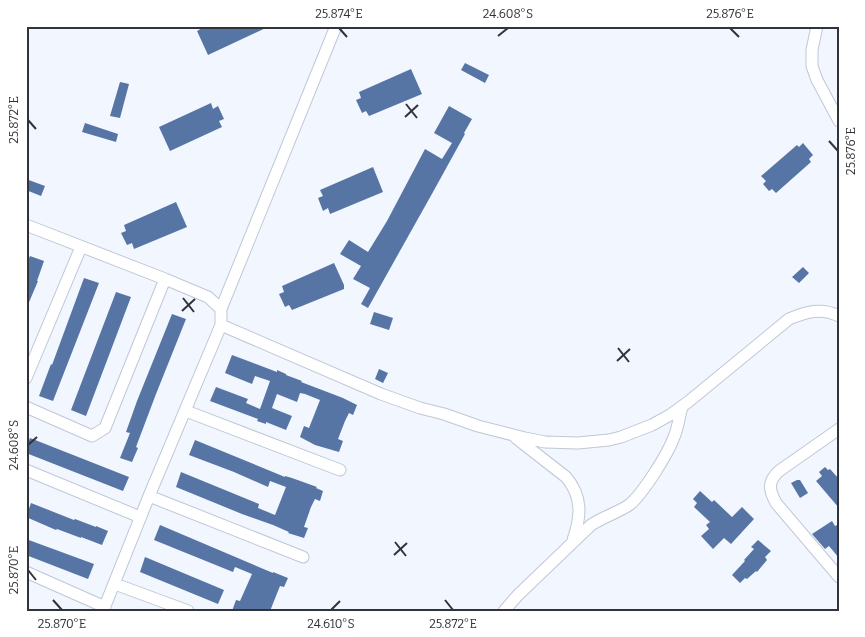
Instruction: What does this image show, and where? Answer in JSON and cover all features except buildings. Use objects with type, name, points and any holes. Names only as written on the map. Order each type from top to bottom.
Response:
[{"type":"street","points":[[26,572],[104,609],[148,496],[186,411],[221,325],[221,309],[336,26]]},
{"type":"street","points":[[817,26],[812,50],[812,66],[817,80],[839,121]]},
{"type":"street","points":[[26,225],[208,297],[221,309]]},
{"type":"street","points":[[26,378],[81,247]]},
{"type":"street","points":[[26,407],[92,436],[105,428],[165,279]]},
{"type":"street","points":[[221,325],[381,394],[420,408],[513,436],[545,442],[578,443],[621,437],[652,425],[670,415],[789,319],[808,312],[822,310],[830,311],[839,316]]},
{"type":"street","points":[[504,611],[518,595],[586,530],[598,520],[617,512],[636,498],[656,470],[672,442],[682,407]]},
{"type":"street","points":[[186,411],[340,470]]},
{"type":"street","points":[[839,429],[779,471],[771,480],[771,494],[776,503],[839,577]]},
{"type":"street","points":[[513,436],[566,477],[575,491],[579,503],[578,525],[571,544]]},
{"type":"street","points":[[26,470],[140,517]]},
{"type":"street","points":[[148,496],[303,557]]},
{"type":"street","points":[[114,584],[188,611]]}]
